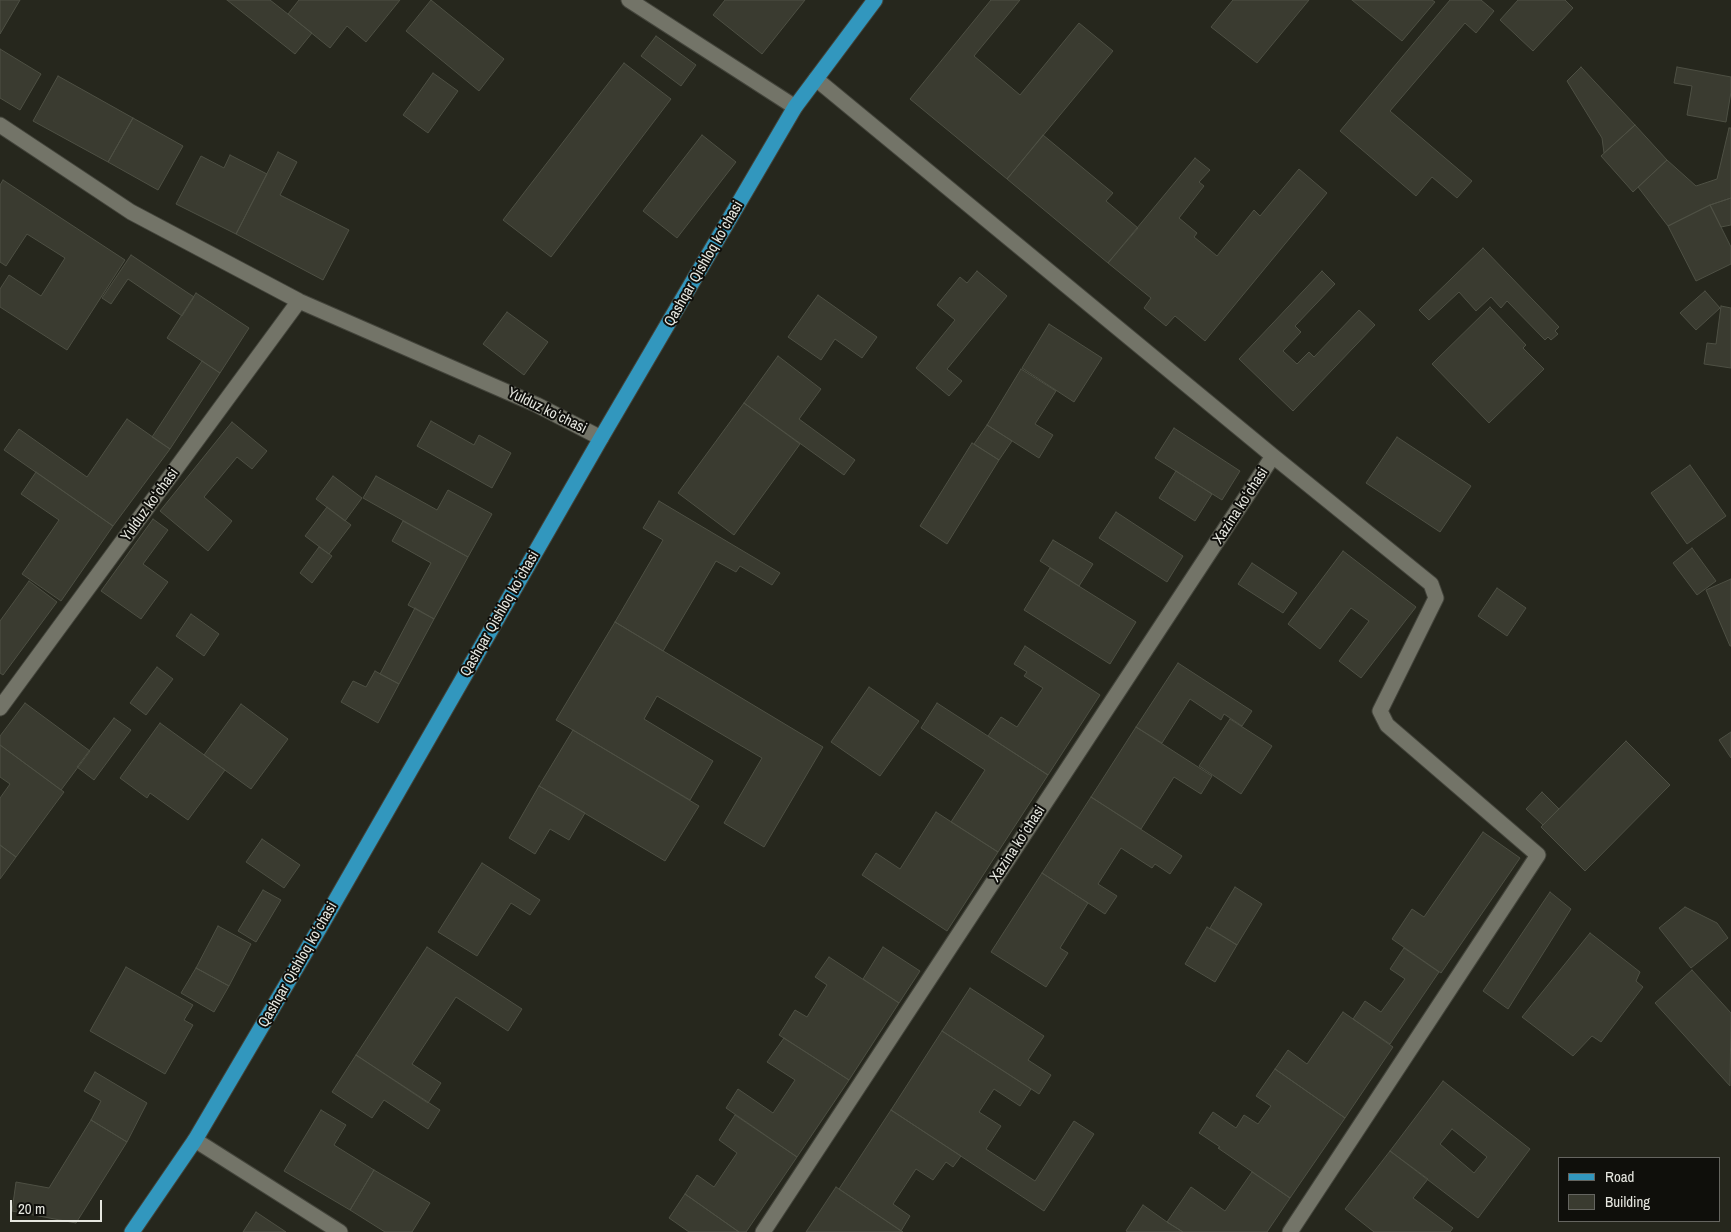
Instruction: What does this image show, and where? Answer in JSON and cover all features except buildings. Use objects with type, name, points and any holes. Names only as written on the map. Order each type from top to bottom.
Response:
[{"type":"main road","name":"Qashqar Qishloq koʻchasi","points":[[132,1232],[195,1140],[322,924],[601,438],[795,107],[875,0]]},
{"type":"street","points":[[629,0],[795,107]]},
{"type":"street","points":[[816,78],[1273,456],[1431,584],[1436,598],[1380,711],[1387,725],[1538,855],[1290,1232]]},
{"type":"street","name":"Yulduz koʻchasi","points":[[0,125],[131,212],[299,301],[536,405],[601,438]]},
{"type":"street","name":"Yulduz koʻchasi","points":[[0,708],[299,301]]},
{"type":"street","name":"Xazina koʻchasi","points":[[763,1232],[1273,456]]},
{"type":"street","points":[[195,1140],[340,1232]]}]
